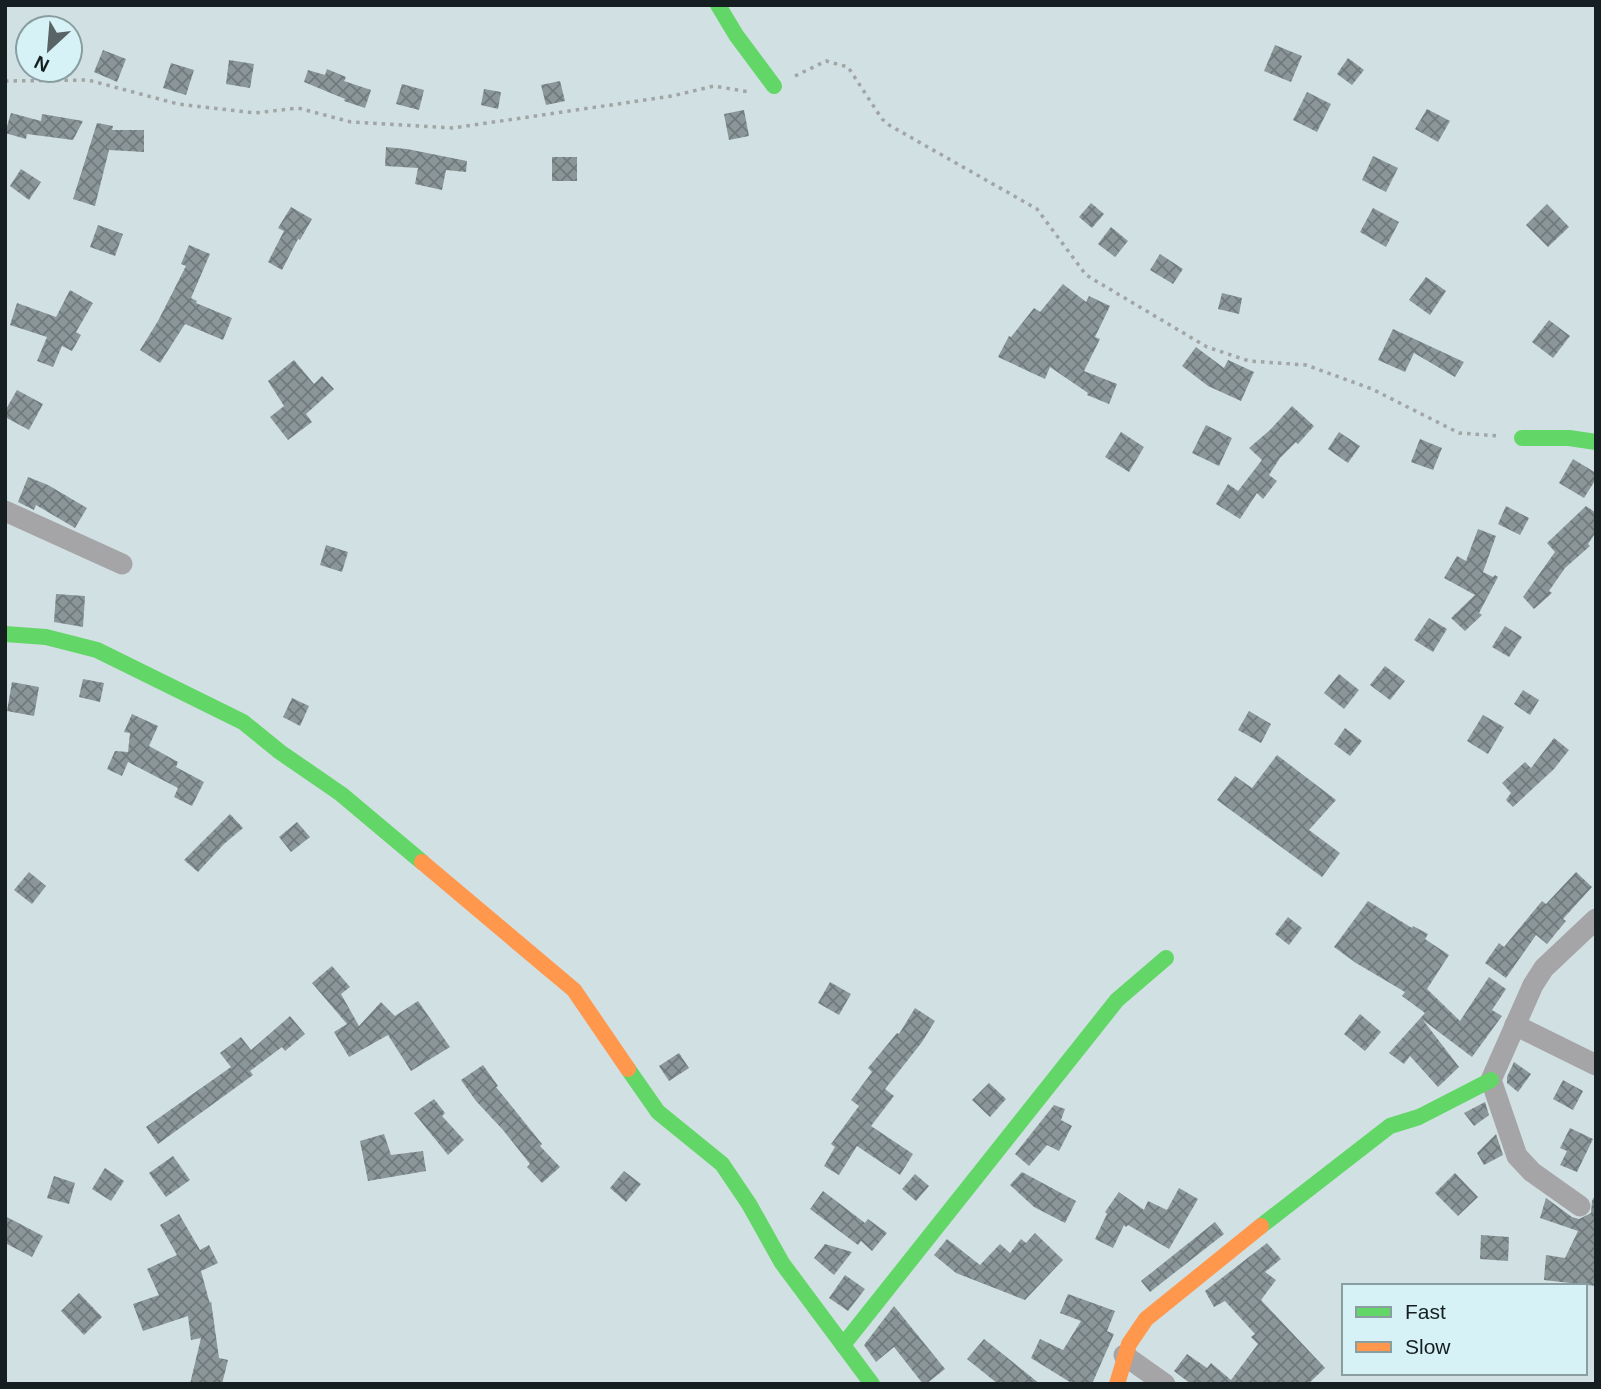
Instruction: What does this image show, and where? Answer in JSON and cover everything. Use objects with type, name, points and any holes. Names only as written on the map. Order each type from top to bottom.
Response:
[{"type":"street","points":[[719,5],[736,35],[774,86]]},
{"type":"street","points":[[1522,438],[1569,438],[1596,442]]},
{"type":"street","points":[[5,511],[122,564]]},
{"type":"street","points":[[5,634],[46,637],[97,650],[243,722],[280,752],[341,794],[574,990],[657,1112],[722,1164],[749,1204],[782,1263],[872,1384]]},
{"type":"street","points":[[1117,1384],[1124,1354],[1135,1329],[1154,1310],[1390,1126],[1419,1117],[1491,1080],[1544,968],[1596,919]]},
{"type":"street","points":[[843,1345],[1118,999],[1166,958]]},
{"type":"street","points":[[1515,1025],[1596,1065]]},
{"type":"street","points":[[1491,1080],[1517,1156],[1532,1172],[1580,1206]]},
{"type":"street","points":[[1124,1354],[1165,1384]]},
{"type":"path","points":[[5,81],[88,80],[178,104],[254,113],[298,108],[351,122],[453,128],[672,96],[713,86],[757,94],[826,61],[848,67],[882,119],[889,125],[1037,209],[1086,275],[1207,347],[1249,361],[1306,365],[1371,389],[1459,433],[1522,438]]},
{"type":"building","points":[[1275,45],[1302,56],[1291,82],[1264,71]]},
{"type":"building","points":[[103,50],[126,59],[117,82],[94,72]]},
{"type":"building","points":[[1348,58],[1364,70],[1352,85],[1337,74]]},
{"type":"building","points":[[229,60],[254,64],[250,88],[226,84]]},
{"type":"building","points":[[171,63],[194,70],[186,95],[163,88]]},
{"type":"building","points":[[327,69],[346,77],[344,81],[371,90],[365,108],[304,82],[308,70],[325,75]]},
{"type":"building","points":[[560,81],[565,101],[546,105],[541,85]]},
{"type":"building","points":[[402,84],[424,90],[419,110],[396,104]]},
{"type":"building","points":[[484,89],[501,92],[498,109],[481,105]]},
{"type":"building","points":[[1307,92],[1331,104],[1317,132],[1293,120]]},
{"type":"building","points":[[1427,109],[1450,121],[1438,142],[1415,129]]},
{"type":"building","points":[[744,110],[749,136],[729,140],[724,114]]},
{"type":"building","points":[[11,113],[41,121],[42,114],[83,121],[73,140],[27,134],[26,139],[5,133]]},
{"type":"building","points":[[97,123],[113,126],[112,130],[144,130],[144,152],[109,150],[95,206],[73,199]]},
{"type":"building","points":[[386,147],[467,161],[466,172],[446,170],[442,190],[415,184],[418,168],[385,166]]},
{"type":"building","points":[[1373,156],[1398,168],[1386,192],[1362,180]]},
{"type":"building","points":[[552,157],[577,157],[577,181],[552,181]]},
{"type":"building","points":[[21,169],[41,182],[29,200],[10,186]]},
{"type":"building","points":[[1091,203],[1104,214],[1092,228],[1079,217]]},
{"type":"building","points":[[1547,204],[1569,227],[1548,247],[1526,225]]},
{"type":"building","points":[[291,207],[312,219],[282,270],[268,262],[284,231],[278,228]]},
{"type":"building","points":[[1373,208],[1399,222],[1386,247],[1360,232]]},
{"type":"building","points":[[98,225],[123,234],[115,256],[90,247]]},
{"type":"building","points":[[1111,227],[1128,241],[1115,257],[1098,244]]},
{"type":"building","points":[[189,245],[210,254],[191,298],[197,301],[196,303],[232,318],[223,340],[185,324],[160,363],[140,350],[186,266],[181,264]]},
{"type":"building","points":[[1160,254],[1183,269],[1173,284],[1150,270]]},
{"type":"building","points":[[1426,277],[1446,291],[1430,315],[1409,300]]},
{"type":"building","points":[[1063,284],[1086,302],[1089,296],[1110,306],[1095,337],[1100,339],[1084,371],[1117,384],[1109,404],[1087,395],[1088,393],[1050,367],[1045,379],[998,357],[1009,336],[1011,337],[1034,308],[1040,312]]},
{"type":"building","points":[[70,290],[93,303],[76,332],[81,335],[72,351],[62,346],[53,367],[37,361],[47,337],[10,325],[17,303],[56,317]]},
{"type":"building","points":[[1222,293],[1242,298],[1239,314],[1218,309]]},
{"type":"building","points":[[1549,320],[1570,336],[1553,358],[1532,342]]},
{"type":"building","points":[[1393,329],[1464,362],[1455,377],[1414,353],[1405,372],[1378,360]]},
{"type":"building","points":[[1196,347],[1224,368],[1228,360],[1254,372],[1241,401],[1208,386],[1182,366]]},
{"type":"building","points":[[294,360],[314,384],[322,376],[334,389],[306,414],[312,422],[288,440],[270,417],[284,406],[268,381]]},
{"type":"building","points":[[17,390],[43,404],[29,430],[5,417],[5,411]]},
{"type":"building","points":[[1292,406],[1314,426],[1298,444],[1296,442],[1280,458],[1269,475],[1277,481],[1263,499],[1257,493],[1240,519],[1216,504],[1228,484],[1238,491],[1262,460],[1249,448]]},
{"type":"building","points":[[1206,425],[1232,438],[1219,466],[1192,453]]},
{"type":"building","points":[[1121,432],[1144,447],[1129,472],[1105,457]]},
{"type":"building","points":[[1339,432],[1360,446],[1348,463],[1328,449]]},
{"type":"building","points":[[1420,439],[1442,448],[1433,470],[1411,462]]},
{"type":"building","points":[[1573,459],[1596,473],[1596,479],[1584,498],[1559,483]]},
{"type":"building","points":[[28,477],[48,485],[87,508],[75,528],[36,505],[34,510],[18,502]]},
{"type":"building","points":[[1506,506],[1529,518],[1520,535],[1498,524]]},
{"type":"building","points":[[1586,506],[1596,513],[1596,532],[1588,544],[1590,546],[1565,568],[1549,591],[1552,593],[1534,609],[1523,597],[1555,552],[1547,543]]},
{"type":"building","points":[[1478,529],[1496,536],[1483,572],[1498,577],[1479,613],[1482,615],[1465,631],[1451,618],[1475,595],[1444,578],[1457,556],[1466,561]]},
{"type":"building","points":[[326,545],[348,552],[342,572],[320,565]]},
{"type":"building","points":[[56,594],[85,596],[83,627],[54,622]]},
{"type":"building","points":[[1429,618],[1447,629],[1433,652],[1414,640]]},
{"type":"building","points":[[1505,626],[1522,637],[1509,657],[1492,647]]},
{"type":"building","points":[[1385,666],[1405,681],[1390,700],[1370,685]]},
{"type":"building","points":[[1339,674],[1359,690],[1344,709],[1324,693]]},
{"type":"building","points":[[83,679],[104,683],[100,702],[79,697]]},
{"type":"building","points":[[12,682],[39,687],[34,716],[7,711]]},
{"type":"building","points":[[1523,690],[1539,700],[1530,715],[1514,704]]},
{"type":"building","points":[[292,698],[309,706],[300,726],[283,717]]},
{"type":"building","points":[[1249,711],[1271,724],[1261,743],[1238,730]]},
{"type":"building","points":[[132,714],[158,726],[149,746],[178,762],[176,767],[204,782],[192,806],[174,797],[178,788],[128,762],[122,776],[107,769],[115,751],[128,752],[130,733],[124,732]]},
{"type":"building","points":[[1483,715],[1504,727],[1488,754],[1467,741]]},
{"type":"building","points":[[1345,728],[1362,741],[1350,756],[1334,744]]},
{"type":"building","points":[[1554,738],[1569,750],[1554,769],[1513,807],[1506,800],[1511,793],[1502,783],[1525,762],[1531,768]]},
{"type":"building","points":[[1277,755],[1336,800],[1309,830],[1340,853],[1322,877],[1217,800],[1235,776],[1252,788]]},
{"type":"building","points":[[230,814],[243,828],[198,872],[184,860]]},
{"type":"building","points":[[297,822],[310,837],[291,852],[279,837]]},
{"type":"building","points":[[29,872],[46,886],[32,904],[14,890]]},
{"type":"building","points":[[1576,872],[1592,887],[1563,919],[1566,921],[1547,944],[1536,935],[1506,978],[1485,963],[1499,943],[1504,947],[1542,901],[1546,904]]},
{"type":"building","points":[[1368,901],[1412,928],[1413,926],[1428,934],[1425,939],[1449,955],[1427,989],[1460,1021],[1489,977],[1506,989],[1492,1010],[1502,1016],[1472,1057],[1423,1020],[1459,1067],[1438,1087],[1410,1056],[1404,1064],[1389,1053],[1425,1013],[1402,996],[1405,992],[1334,947]]},
{"type":"building","points":[[1288,917],[1302,928],[1289,945],[1275,934]]},
{"type":"building","points":[[332,966],[350,987],[341,994],[359,1026],[381,1002],[395,1016],[418,1001],[450,1047],[411,1071],[388,1035],[349,1057],[334,1032],[347,1024],[312,983]]},
{"type":"building","points":[[830,982],[851,994],[839,1015],[818,1003]]},
{"type":"building","points":[[915,1008],[935,1021],[885,1089],[894,1096],[871,1126],[913,1154],[900,1175],[857,1146],[839,1175],[824,1166],[835,1147],[831,1144],[859,1106],[851,1100],[872,1072],[868,1068],[897,1033],[899,1034]]},
{"type":"building","points":[[1360,1014],[1381,1032],[1365,1051],[1344,1034]]},
{"type":"building","points":[[290,1016],[305,1034],[285,1051],[282,1047],[250,1071],[253,1075],[158,1144],[146,1127],[231,1067],[220,1053],[241,1037],[251,1050]]},
{"type":"building","points":[[679,1053],[689,1068],[669,1081],[659,1066]]},
{"type":"building","points":[[1514,1062],[1531,1074],[1518,1092],[1507,1083]]},
{"type":"building","points":[[483,1065],[498,1086],[496,1087],[542,1144],[540,1146],[560,1167],[542,1183],[527,1167],[530,1164],[461,1080]]},
{"type":"building","points":[[1563,1080],[1583,1091],[1573,1110],[1553,1099]]},
{"type":"building","points":[[989,1083],[1006,1099],[990,1117],[972,1100]]},
{"type":"building","points":[[434,1099],[445,1113],[442,1116],[464,1140],[448,1155],[414,1113]]},
{"type":"building","points":[[1485,1102],[1489,1115],[1474,1126],[1464,1113]]},
{"type":"building","points":[[1054,1105],[1065,1109],[1061,1120],[1072,1126],[1059,1151],[1047,1145],[1029,1166],[1015,1154]]},
{"type":"building","points":[[1570,1128],[1593,1139],[1577,1172],[1560,1165],[1567,1151],[1560,1148]]},
{"type":"building","points":[[384,1134],[391,1155],[423,1151],[426,1171],[368,1181],[360,1141]]},
{"type":"building","points":[[1496,1134],[1503,1155],[1484,1165],[1477,1153]]},
{"type":"building","points":[[173,1156],[190,1180],[166,1197],[149,1173]]},
{"type":"building","points":[[105,1168],[124,1181],[111,1201],[92,1189]]},
{"type":"building","points":[[624,1171],[641,1184],[626,1202],[610,1188]]},
{"type":"building","points":[[1022,1172],[1076,1201],[1065,1223],[1034,1207],[1010,1185]]},
{"type":"building","points":[[1455,1173],[1478,1197],[1458,1216],[1435,1193]]},
{"type":"building","points":[[915,1174],[929,1186],[916,1201],[902,1189]]},
{"type":"building","points":[[54,1176],[75,1183],[69,1204],[47,1198]]},
{"type":"building","points":[[1179,1188],[1198,1199],[1169,1249],[1128,1225],[1124,1225],[1113,1248],[1095,1239],[1107,1214],[1105,1212],[1119,1192],[1144,1210],[1148,1201],[1167,1210]]},
{"type":"building","points":[[823,1191],[865,1223],[868,1219],[887,1233],[872,1251],[861,1241],[858,1245],[810,1209]]},
{"type":"building","points":[[1596,1193],[1596,1286],[1544,1280],[1546,1255],[1565,1258],[1578,1231],[1540,1218],[1546,1198],[1579,1219],[1591,1213]]},
{"type":"building","points":[[179,1214],[200,1250],[209,1245],[218,1263],[201,1271],[210,1304],[211,1301],[219,1358],[228,1360],[222,1384],[190,1384],[201,1338],[191,1340],[188,1316],[143,1331],[133,1304],[159,1295],[147,1269],[177,1255],[160,1225]]},
{"type":"building","points":[[5,1216],[43,1236],[32,1257],[5,1243]]},
{"type":"building","points":[[1215,1222],[1224,1234],[1150,1292],[1141,1281]]},
{"type":"building","points":[[1035,1233],[1063,1260],[1025,1300],[956,1273],[934,1255],[947,1239],[980,1265],[1000,1244],[1010,1253],[1021,1239],[1026,1243]]},
{"type":"building","points":[[1481,1235],[1509,1237],[1508,1261],[1480,1259]]},
{"type":"building","points":[[1267,1243],[1281,1259],[1265,1272],[1276,1280],[1261,1300],[1325,1368],[1308,1384],[1191,1384],[1174,1371],[1187,1354],[1207,1368],[1211,1363],[1231,1380],[1258,1344],[1251,1337],[1255,1334],[1225,1301],[1214,1307],[1205,1291]]},
{"type":"building","points":[[825,1244],[852,1252],[834,1275],[814,1258]]},
{"type":"building","points":[[845,1275],[865,1289],[848,1311],[829,1298]]},
{"type":"building","points":[[79,1293],[102,1317],[84,1335],[61,1311]]},
{"type":"building","points":[[1068,1294],[1115,1311],[1107,1331],[1114,1334],[1092,1384],[1073,1384],[1031,1358],[1040,1339],[1063,1350],[1081,1321],[1060,1313]]},
{"type":"building","points":[[894,1306],[945,1369],[926,1384],[923,1384],[894,1347],[876,1362],[864,1345]]},
{"type":"building","points":[[984,1339],[1040,1384],[998,1384],[967,1359]]},
{"type":"traffic: fast","points":[[718,5],[736,35],[774,86]]},
{"type":"traffic: fast","points":[[1522,438],[1569,438],[1596,442]]},
{"type":"traffic: fast","points":[[5,634],[46,637],[97,650],[243,722],[280,752],[341,794],[422,862]]},
{"type":"traffic: fast","points":[[843,1345],[1117,1000],[1166,958]]},
{"type":"traffic: fast","points":[[628,1069],[658,1112],[722,1164],[749,1204],[782,1263],[872,1384]]},
{"type":"traffic: fast","points":[[1261,1226],[1390,1126],[1419,1117],[1491,1080]]},
{"type":"traffic: slow","points":[[422,862],[574,990],[628,1069]]},
{"type":"traffic: slow","points":[[1117,1384],[1129,1344],[1146,1319],[1261,1226]]}]
